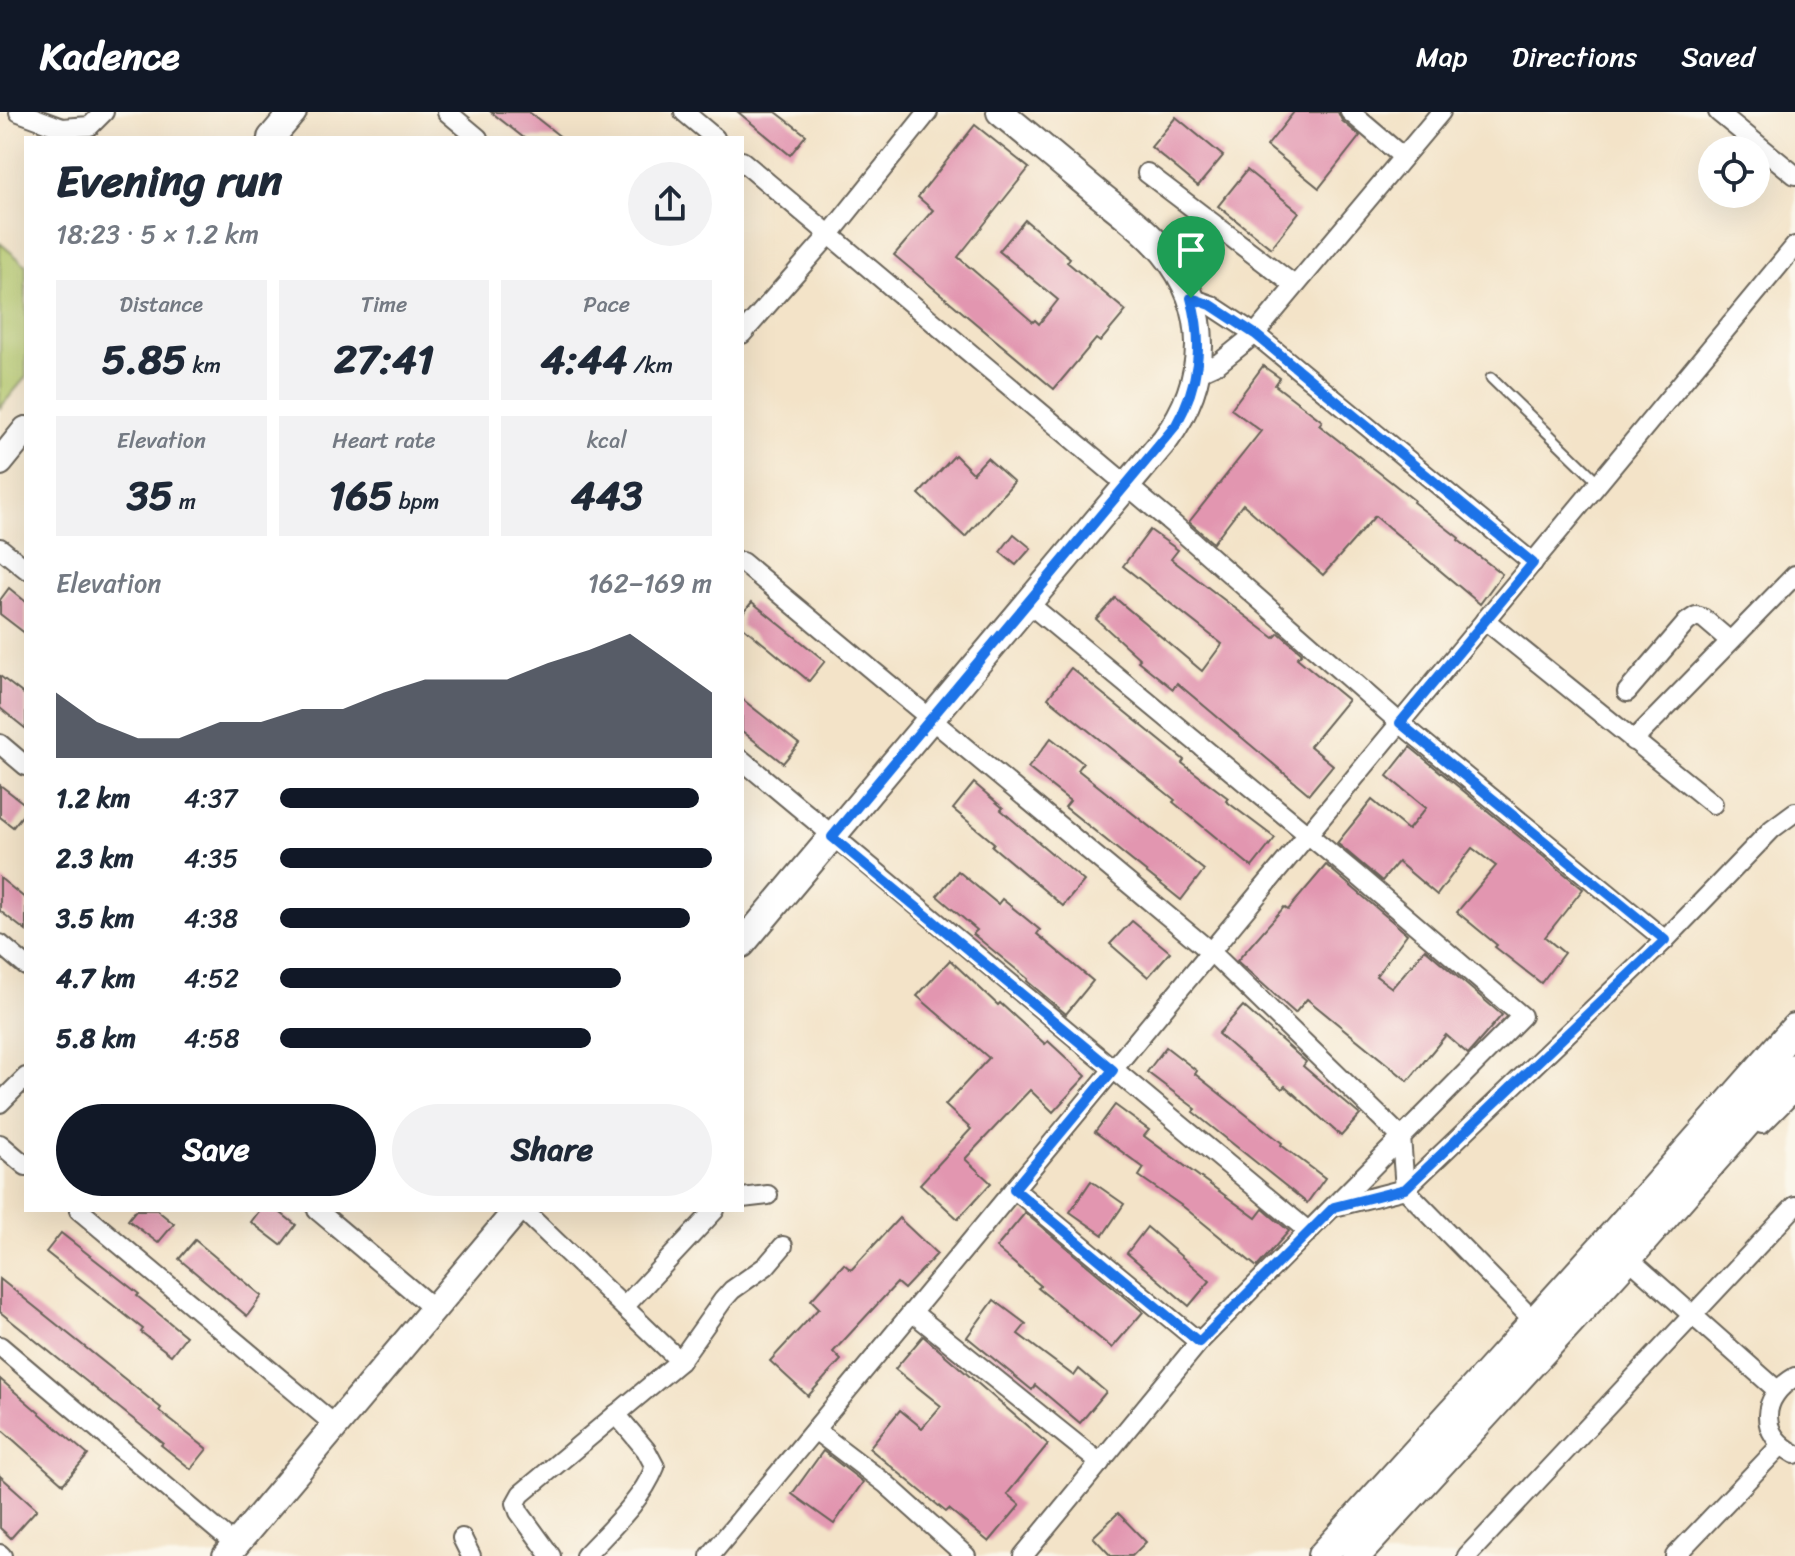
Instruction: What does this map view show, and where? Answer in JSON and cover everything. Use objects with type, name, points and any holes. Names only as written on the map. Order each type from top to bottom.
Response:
[{"type":"main road","points":[[273,136],[293,112]]},
{"type":"main road","points":[[744,942],[1176,425],[1189,400],[1197,373],[1199,336],[1191,298],[1174,265],[1162,249],[1000,112]]},
{"type":"main road","points":[[0,462],[24,432]]},
{"type":"main road","points":[[1331,1553],[1795,1028]]},
{"type":"main road","points":[[1331,1553],[1628,1258],[1795,1068]]},
{"type":"main road","points":[[230,1550],[515,1212]]},
{"type":"street","points":[[19,112],[62,128],[90,126],[104,112]]},
{"type":"street","points":[[447,112],[476,136]]},
{"type":"street","points":[[684,112],[713,136]]},
{"type":"street","points":[[744,332],[830,234],[928,112]]},
{"type":"street","points":[[1350,112],[1403,157]]},
{"type":"street","points":[[1197,373],[1219,363],[1255,334],[1441,112]]},
{"type":"street","points":[[1718,112],[1795,175]]},
{"type":"street","points":[[744,163],[1125,487],[1173,524],[1400,723],[1665,940]]},
{"type":"street","points":[[1147,173],[1294,285]]},
{"type":"street","points":[[718,1553],[912,1312],[1795,246]]},
{"type":"street","points":[[1191,298],[1211,305],[1255,334],[1533,563]]},
{"type":"street","points":[[0,548],[24,567]]},
{"type":"street","points":[[744,564],[1211,952],[1401,1137],[1405,1189],[1535,1322]]},
{"type":"street","points":[[1633,741],[1795,575]]},
{"type":"street","points":[[1023,1556],[1199,1342],[1522,1016],[1028,603]]},
{"type":"street","points":[[1627,692],[1687,622],[1696,616],[1703,618],[1730,641]]},
{"type":"street","points":[[1485,620],[1713,804]]},
{"type":"street","points":[[0,744],[24,764]]},
{"type":"street","points":[[744,762],[1309,1232]]},
{"type":"street","points":[[1334,1207],[1405,1189],[1665,940],[1772,829],[1795,812]]},
{"type":"street","points":[[0,944],[24,964]]},
{"type":"street","points":[[0,1103],[24,1079]]},
{"type":"street","points":[[1677,1202],[1795,1091]]},
{"type":"street","points":[[0,1144],[24,1164]]},
{"type":"street","points":[[1014,1189],[1199,1342]]},
{"type":"street","points":[[744,1198],[768,1195]]},
{"type":"street","points":[[1467,1556],[1795,1206]]},
{"type":"street","points":[[81,1212],[335,1425]]},
{"type":"street","points":[[319,1212],[433,1308]]},
{"type":"street","points":[[525,1212],[680,1361]]},
{"type":"street","points":[[624,1307],[713,1212]]},
{"type":"street","points":[[551,1556],[519,1512],[516,1503],[521,1494],[680,1361],[723,1300],[766,1266],[783,1246]]},
{"type":"street","points":[[1628,1258],[1777,1390]]},
{"type":"street","points":[[912,1312],[1100,1463]]},
{"type":"street","points":[[0,1346],[230,1550]]},
{"type":"street","points":[[1675,1556],[1788,1450],[1768,1421],[1770,1404],[1777,1390],[1795,1377]]},
{"type":"street","points":[[585,1556],[634,1503],[655,1467],[646,1450],[616,1414]]},
{"type":"street","points":[[815,1430],[886,1484],[966,1556]]},
{"type":"street","points":[[462,1538],[471,1556]]},
{"type":"lane","points":[[1491,378],[1599,483]]},
{"type":"green space","points":[[0,243],[24,263],[24,379],[0,408]]},
{"type":"building","points":[[491,112],[529,112],[559,136],[521,136]]},
{"type":"building","points":[[738,112],[776,112],[806,135],[790,155]]},
{"type":"building","points":[[1294,112],[1338,112],[1342,121],[1360,136],[1319,188],[1267,146]]},
{"type":"building","points":[[1176,117],[1223,156],[1198,186],[1151,147]]},
{"type":"building","points":[[975,125],[1029,168],[958,257],[1039,324],[1058,300],[999,251],[1025,220],[1070,258],[1067,262],[1126,311],[1100,342],[1096,339],[1054,389],[894,255],[933,210],[918,197]]},
{"type":"building","points":[[1247,170],[1299,212],[1271,248],[1218,206]]},
{"type":"building","points":[[1263,366],[1280,378],[1275,385],[1322,421],[1319,425],[1502,574],[1480,604],[1375,516],[1323,575],[1243,504],[1213,543],[1189,522],[1261,431],[1231,409]]},
{"type":"building","points":[[955,455],[973,473],[987,458],[1014,482],[965,537],[919,494]]},
{"type":"building","points":[[1150,530],[1178,550],[1171,559],[1274,638],[1279,633],[1302,653],[1297,658],[1348,700],[1310,746],[1333,765],[1309,794],[1177,683],[1173,689],[1138,661],[1140,659],[1096,619],[1115,598],[1202,671],[1222,644],[1123,566]]},
{"type":"building","points":[[1014,534],[1031,548],[1016,565],[1000,552]]},
{"type":"building","points":[[9,588],[24,600],[24,632],[0,614],[0,600]]},
{"type":"building","points":[[752,602],[825,661],[809,681],[744,628],[744,612]]},
{"type":"building","points":[[1071,668],[1184,760],[1182,763],[1228,798],[1226,801],[1275,838],[1252,867],[1173,802],[1175,800],[1048,698]]},
{"type":"building","points":[[0,676],[24,694],[24,727],[0,708]]},
{"type":"building","points":[[744,701],[799,744],[783,763],[744,733]]},
{"type":"building","points":[[1051,738],[1083,763],[1078,770],[1204,870],[1181,900],[1065,807],[1070,801],[1028,768]]},
{"type":"building","points":[[1410,747],[1583,889],[1545,937],[1564,953],[1541,983],[1457,912],[1496,866],[1472,848],[1437,895],[1398,862],[1382,881],[1337,843],[1372,800],[1408,830],[1426,808],[1387,776]]},
{"type":"building","points":[[974,783],[1084,881],[1063,906],[953,809]]},
{"type":"building","points":[[0,785],[24,803],[24,813],[13,827],[0,817]]},
{"type":"building","points":[[1326,865],[1407,934],[1376,976],[1392,988],[1425,949],[1502,1015],[1468,1054],[1446,1035],[1408,1081],[1307,999],[1295,1013],[1237,961],[1284,907],[1288,910]]},
{"type":"building","points":[[958,871],[998,904],[1002,899],[1040,930],[1037,934],[1093,981],[1066,1014],[973,934],[977,930],[937,896]]},
{"type":"building","points":[[0,878],[24,897],[24,929],[0,911]]},
{"type":"building","points":[[1132,921],[1170,952],[1148,977],[1110,944]]},
{"type":"building","points":[[950,960],[998,1005],[1000,1003],[1045,1044],[1048,1041],[1086,1076],[1053,1112],[1030,1090],[965,1159],[991,1183],[958,1219],[920,1184],[971,1129],[945,1105],[989,1058],[917,996]]},
{"type":"building","points":[[1243,1006],[1306,1062],[1303,1066],[1360,1115],[1341,1136],[1285,1086],[1282,1089],[1218,1034]]},
{"type":"building","points":[[1166,1047],[1281,1145],[1325,1178],[1307,1203],[1193,1112],[1196,1109],[1147,1072]]},
{"type":"building","points":[[1115,1105],[1149,1130],[1144,1136],[1256,1218],[1263,1209],[1289,1231],[1257,1267],[1185,1208],[1139,1176],[1144,1168],[1095,1132]]},
{"type":"building","points":[[1091,1181],[1124,1204],[1103,1235],[1070,1212]]},
{"type":"building","points":[[134,1212],[159,1212],[174,1224],[158,1243],[128,1220]]},
{"type":"building","points":[[258,1212],[280,1212],[296,1225],[281,1245],[251,1222]]},
{"type":"building","points":[[1025,1213],[1143,1312],[1112,1348],[1038,1288],[1041,1286],[996,1248]]},
{"type":"building","points":[[899,1218],[937,1254],[904,1289],[897,1283],[833,1352],[841,1360],[808,1396],[770,1361],[819,1308],[811,1300],[844,1264],[851,1270]]},
{"type":"building","points":[[1147,1227],[1210,1281],[1189,1306],[1127,1253]]},
{"type":"building","points":[[61,1233],[139,1294],[137,1296],[186,1336],[171,1355],[46,1252]]},
{"type":"building","points":[[195,1240],[262,1296],[247,1316],[179,1259]]},
{"type":"building","points":[[0,1279],[161,1408],[159,1411],[207,1449],[191,1469],[0,1312]]},
{"type":"building","points":[[994,1300],[1026,1324],[1018,1334],[1074,1376],[1079,1369],[1106,1392],[1080,1423],[1035,1385],[1032,1390],[967,1337]]},
{"type":"building","points":[[923,1336],[1048,1444],[1007,1494],[1020,1505],[989,1542],[949,1509],[946,1512],[869,1448],[900,1410],[922,1428],[941,1406],[895,1369]]},
{"type":"building","points":[[0,1379],[88,1455],[63,1484],[0,1428]]},
{"type":"building","points":[[823,1451],[863,1482],[834,1524],[792,1494]]},
{"type":"building","points":[[0,1476],[37,1509],[11,1538],[0,1528]]},
{"type":"building","points":[[1118,1513],[1146,1542],[1132,1556],[1111,1556],[1093,1537]]},
{"type":"route","points":[[1191,298],[1211,305],[1255,334],[1533,563],[1400,723],[1665,940],[1405,1189],[1334,1207],[1199,1342],[1014,1189],[1113,1070],[832,837],[1176,425],[1197,373],[1199,336],[1191,298]]}]
